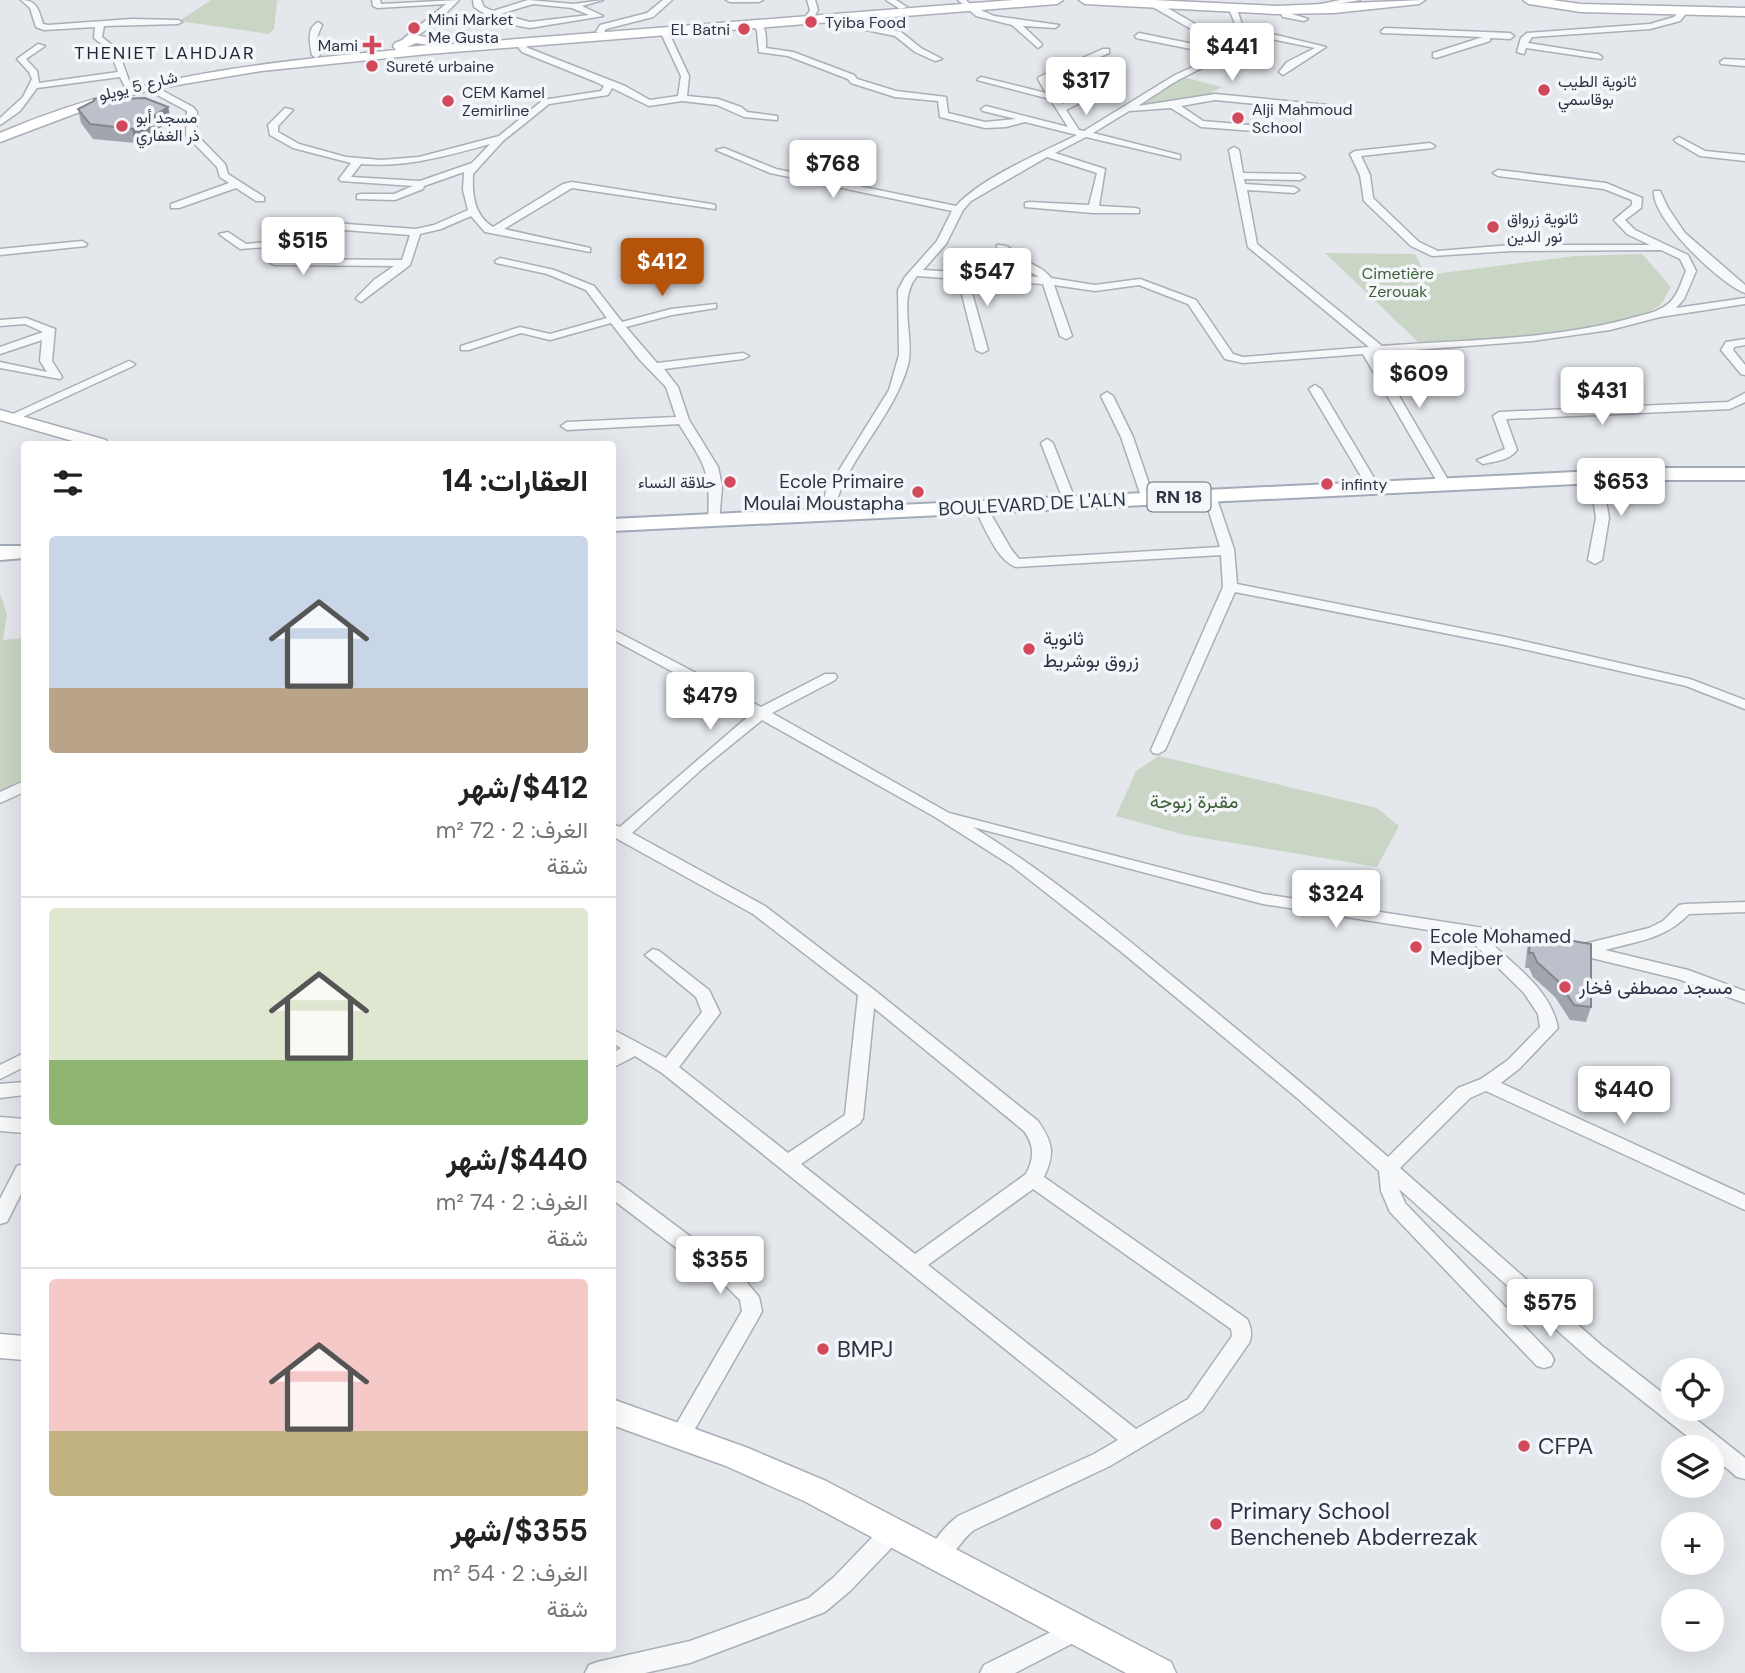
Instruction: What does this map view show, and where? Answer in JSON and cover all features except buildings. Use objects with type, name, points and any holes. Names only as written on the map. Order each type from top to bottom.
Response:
[{"type":"main road","points":[[431,44],[519,43],[757,23],[903,7],[1007,0]]},
{"type":"main road","points":[[0,138],[48,117],[149,87],[256,66],[409,45],[485,42],[964,3],[1085,0],[1154,4],[1199,3],[1233,9],[1282,10],[1301,14],[1419,0]]},
{"type":"main road","points":[[1529,0],[1590,8],[1745,12]]},
{"type":"main road","name":"شارع 5 يويلو","points":[[0,131],[55,109],[129,87],[228,66],[409,45]]},
{"type":"main road","points":[[5,417],[89,441]]},
{"type":"main road","name":"BOULEVARD DE L'ALN","points":[[616,525],[1595,477],[1745,474]]},
{"type":"main road","points":[[0,554],[21,552]]},
{"type":"main road","points":[[0,1346],[21,1348]]},
{"type":"main road","points":[[616,1413],[681,1436],[804,1486],[1159,1673]]},
{"type":"street","points":[[25,0],[34,7],[39,25],[43,27],[178,22]]},
{"type":"street","points":[[376,0],[377,6],[454,0]]},
{"type":"street","points":[[409,45],[454,0]]},
{"type":"street","points":[[477,0],[477,5],[491,14],[530,25],[599,16]]},
{"type":"street","points":[[574,6],[599,0]]},
{"type":"street","points":[[600,32],[604,27],[650,15],[668,0]]},
{"type":"street","points":[[730,0],[759,0]]},
{"type":"street","points":[[811,0],[815,16],[898,34],[907,38],[918,50],[938,59]]},
{"type":"street","points":[[890,0],[903,7]]},
{"type":"street","points":[[1301,14],[1356,0]]},
{"type":"street","points":[[491,14],[534,1],[574,6],[622,23]]},
{"type":"street","points":[[964,3],[978,14],[1016,24],[1055,25]]},
{"type":"street","points":[[827,514],[832,491],[895,390],[900,377],[905,355],[903,290],[942,242],[958,209],[982,188],[1087,133],[1178,77],[1213,61],[1222,52],[1223,45],[1220,42],[1154,4]]},
{"type":"street","points":[[1233,9],[1240,26]]},
{"type":"street","points":[[1436,55],[1480,40],[1650,26],[1678,19],[1685,10]]},
{"type":"street","points":[[431,44],[435,36],[434,20]]},
{"type":"street","points":[[757,23],[761,31],[762,50],[801,57],[851,77],[854,81],[895,94],[943,99],[943,115],[973,124],[1017,124],[1026,118]]},
{"type":"street","points":[[100,24],[99,38],[114,50],[129,87]]},
{"type":"street","points":[[1016,24],[1038,45]]},
{"type":"street","points":[[316,55],[313,37],[318,25]]},
{"type":"street","points":[[664,31],[685,76],[682,98]]},
{"type":"street","points":[[1385,31],[1510,36]]},
{"type":"street","points":[[1139,36],[1222,52],[1236,48],[1255,33],[1322,47],[1302,60],[1286,65],[1283,72]]},
{"type":"street","points":[[1530,35],[1525,38],[1522,48],[1598,57]]},
{"type":"street","points":[[1245,41],[1272,46]]},
{"type":"street","points":[[519,43],[525,50],[541,58],[622,88],[649,103],[682,98],[718,102],[742,113],[774,118]]},
{"type":"street","points":[[0,122],[16,111],[34,86],[36,79],[33,71],[21,59],[41,46]]},
{"type":"street","points":[[1075,130],[1042,79],[1106,51]]},
{"type":"street","points":[[1724,62],[1745,63]]},
{"type":"street","points":[[34,86],[122,74]]},
{"type":"street","points":[[1062,109],[1120,79]]},
{"type":"street","points":[[981,80],[1053,97]]},
{"type":"street","points":[[362,197],[395,197],[472,166],[532,111],[546,103],[605,93],[610,85]]},
{"type":"street","points":[[149,87],[190,108],[191,135],[222,166],[223,175],[260,200]]},
{"type":"street","points":[[1128,109],[1215,97],[1337,108]]},
{"type":"street","points":[[1172,105],[1201,124],[1268,129]]},
{"type":"street","points":[[986,109],[1177,157]]},
{"type":"street","points":[[288,110],[273,125],[273,133],[308,150],[358,161],[381,163],[419,160],[502,138]]},
{"type":"street","points":[[1679,140],[1710,156],[1745,158]]},
{"type":"street","points":[[1430,146],[1355,154],[1365,175],[1367,199],[1426,251],[1444,254],[1522,247],[1666,248]]},
{"type":"street","points":[[720,150],[772,171],[958,209]]},
{"type":"street","points":[[1234,150],[1252,245],[1373,350],[1445,485]]},
{"type":"street","points":[[1047,154],[1102,171],[1093,210]]},
{"type":"street","points":[[358,161],[344,179],[411,184],[433,181]]},
{"type":"street","points":[[472,166],[467,183],[472,212],[489,230],[586,250]]},
{"type":"street","points":[[1498,173],[1606,186],[1637,198],[1637,206],[1619,220],[1621,225],[1684,257],[1691,271],[1679,299],[1671,307],[1655,315]]},
{"type":"street","points":[[1240,182],[1300,177]]},
{"type":"street","points":[[1240,182],[1294,190]]},
{"type":"street","points":[[175,206],[237,184]]},
{"type":"street","points":[[495,230],[566,186],[572,185],[711,207]]},
{"type":"street","points":[[1657,193],[1662,212],[1677,231],[1745,290]]},
{"type":"street","points":[[1030,205],[1135,211]]},
{"type":"street","points":[[291,223],[416,232],[437,227],[472,212]]},
{"type":"street","points":[[360,299],[378,282],[406,263],[416,232]]},
{"type":"street","points":[[224,234],[244,247],[273,243],[274,262],[406,263]]},
{"type":"street","points":[[0,253],[82,244]]},
{"type":"street","points":[[1001,247],[1011,251],[1015,259],[1041,272],[1047,281],[1066,336]]},
{"type":"street","points":[[500,261],[550,272],[590,288],[672,387],[683,420],[712,467],[716,486],[714,520]]},
{"type":"street","points":[[915,273],[1047,281],[1095,288],[1140,282],[1186,297],[1229,357],[1234,359],[1562,334],[1655,315],[1745,301]]},
{"type":"street","points":[[961,275],[982,350]]},
{"type":"street","points":[[465,348],[520,330],[550,337],[617,322],[712,306]]},
{"type":"street","points":[[0,323],[26,321],[45,326],[50,333],[46,361],[56,377],[62,395]]},
{"type":"street","points":[[0,351],[50,333]]},
{"type":"street","points":[[1745,342],[1730,344],[1727,350],[1745,372]]},
{"type":"street","points":[[654,367],[743,356]]},
{"type":"street","points":[[5,417],[62,395],[129,364]]},
{"type":"street","points":[[0,365],[86,384]]},
{"type":"street","points":[[1315,389],[1374,488]]},
{"type":"street","points":[[1107,396],[1127,436],[1148,499]]},
{"type":"street","points":[[1483,460],[1504,456],[1511,450],[1499,415],[1730,405],[1745,397]]},
{"type":"street","points":[[566,426],[683,420]]},
{"type":"street","points":[[1046,443],[1070,502]]},
{"type":"street","points":[[1595,477],[1603,504],[1604,524],[1595,560]]},
{"type":"street","points":[[1158,750],[1230,587],[1227,551],[1210,496]]},
{"type":"street","points":[[980,507],[1005,551],[1016,563],[1227,551]]},
{"type":"street","points":[[1230,587],[1505,641],[1690,683],[1745,705]]},
{"type":"street","points":[[616,635],[940,814],[1018,862],[1125,946],[1303,1093],[1594,1351],[1745,1470]]},
{"type":"street","points":[[831,677],[761,713],[617,831],[758,910],[867,993],[1031,1126],[1043,1149],[1043,1159],[1033,1179],[914,1265]]},
{"type":"street","points":[[0,798],[21,788]]},
{"type":"street","points":[[940,814],[1000,827],[1156,873],[1263,899],[1584,949],[1682,974],[1745,997]]},
{"type":"street","points":[[1584,949],[1654,932],[1669,925],[1685,909],[1745,907]]},
{"type":"street","points":[[1388,1169],[1464,1093],[1487,1084],[1514,1063],[1549,1028],[1549,1015],[1534,993],[1483,948],[1471,931]]},
{"type":"street","points":[[653,955],[703,995],[711,1013],[668,1068]]},
{"type":"street","points":[[786,1164],[853,1118],[867,993]]},
{"type":"street","points":[[616,1037],[668,1068],[1135,1440]]},
{"type":"street","points":[[616,1060],[635,1048]]},
{"type":"street","points":[[0,1073],[21,1061]]},
{"type":"street","points":[[1487,1084],[1745,1203]]},
{"type":"street","points":[[0,1091],[21,1089]]},
{"type":"street","points":[[0,1124],[21,1126]]},
{"type":"street","points":[[1388,1169],[1390,1191],[1397,1207],[1544,1360]]},
{"type":"street","points":[[0,1217],[21,1177]]},
{"type":"street","points":[[937,1556],[957,1530],[966,1523],[1102,1460],[1195,1405],[1242,1337],[1240,1325],[1033,1179]]},
{"type":"street","points":[[616,1191],[732,1279],[749,1297],[752,1311],[681,1436]]},
{"type":"street","points":[[597,1673],[691,1652],[817,1605],[842,1584],[892,1532]]},
{"type":"street","points":[[992,1673],[1077,1630]]},
{"type":"green space","points":[[211,0],[280,0],[277,1],[274,29],[269,34],[179,21]]},
{"type":"green space","points":[[1182,77],[1222,87],[1212,92],[1214,95],[1138,106]]},
{"type":"green space","name":"Cimetière Zerouak","points":[[1325,253],[1415,254],[1426,275],[1575,256],[1642,254],[1671,287],[1660,305],[1615,322],[1545,333],[1419,343]]},
{"type":"green space","points":[[0,594],[7,614],[3,640],[21,638],[21,780],[0,791]]},
{"type":"green space","name":"مقبرة زبوجة","points":[[1159,756],[1377,808],[1399,826],[1377,867],[1185,835],[1116,816],[1136,771]]},
{"type":"place","name":"Tyiba Food","points":[[811,22]]},
{"type":"place","name":"Mini Market Me Gusta","points":[[414,28]]},
{"type":"place","name":"EL Batni","points":[[744,29]]},
{"type":"place","name":"Mami","points":[[372,45]]},
{"type":"place","name":"Sureté urbaine","points":[[372,66]]},
{"type":"place","name":"ثانوية الطيب بوقاسمي","points":[[1544,90]]},
{"type":"place","name":"CEM Kamel Zemirline","points":[[448,101]]},
{"type":"place","name":"Alji Mahmoud School","points":[[1238,118]]},
{"type":"place","name":"مسجد أبو ذر الغفاري","points":[[122,126]]},
{"type":"place","name":"ثانوية زرواق نور الدين","points":[[1493,227]]},
{"type":"place","name":"حلاقة النساء","points":[[730,482]]},
{"type":"place","name":"infinty","points":[[1327,484]]},
{"type":"place","name":"Ecole Primaire Moulai Moustapha","points":[[918,492]]},
{"type":"place","name":"ثانوية زروق بوشريط","points":[[1029,649]]},
{"type":"place","name":"Ecole Mohamed Medjber","points":[[1416,947]]},
{"type":"place","name":"مسجد مصطفى فخار","points":[[1565,987]]},
{"type":"place","name":"BMPJ","points":[[823,1349]]},
{"type":"place","name":"CFPA","points":[[1524,1446]]},
{"type":"place","name":"Primary School Bencheneb Abderrezak","points":[[1216,1524]]},
{"type":"district","name":"THENIET LAHDJAR","points":[[165,53]]}]
